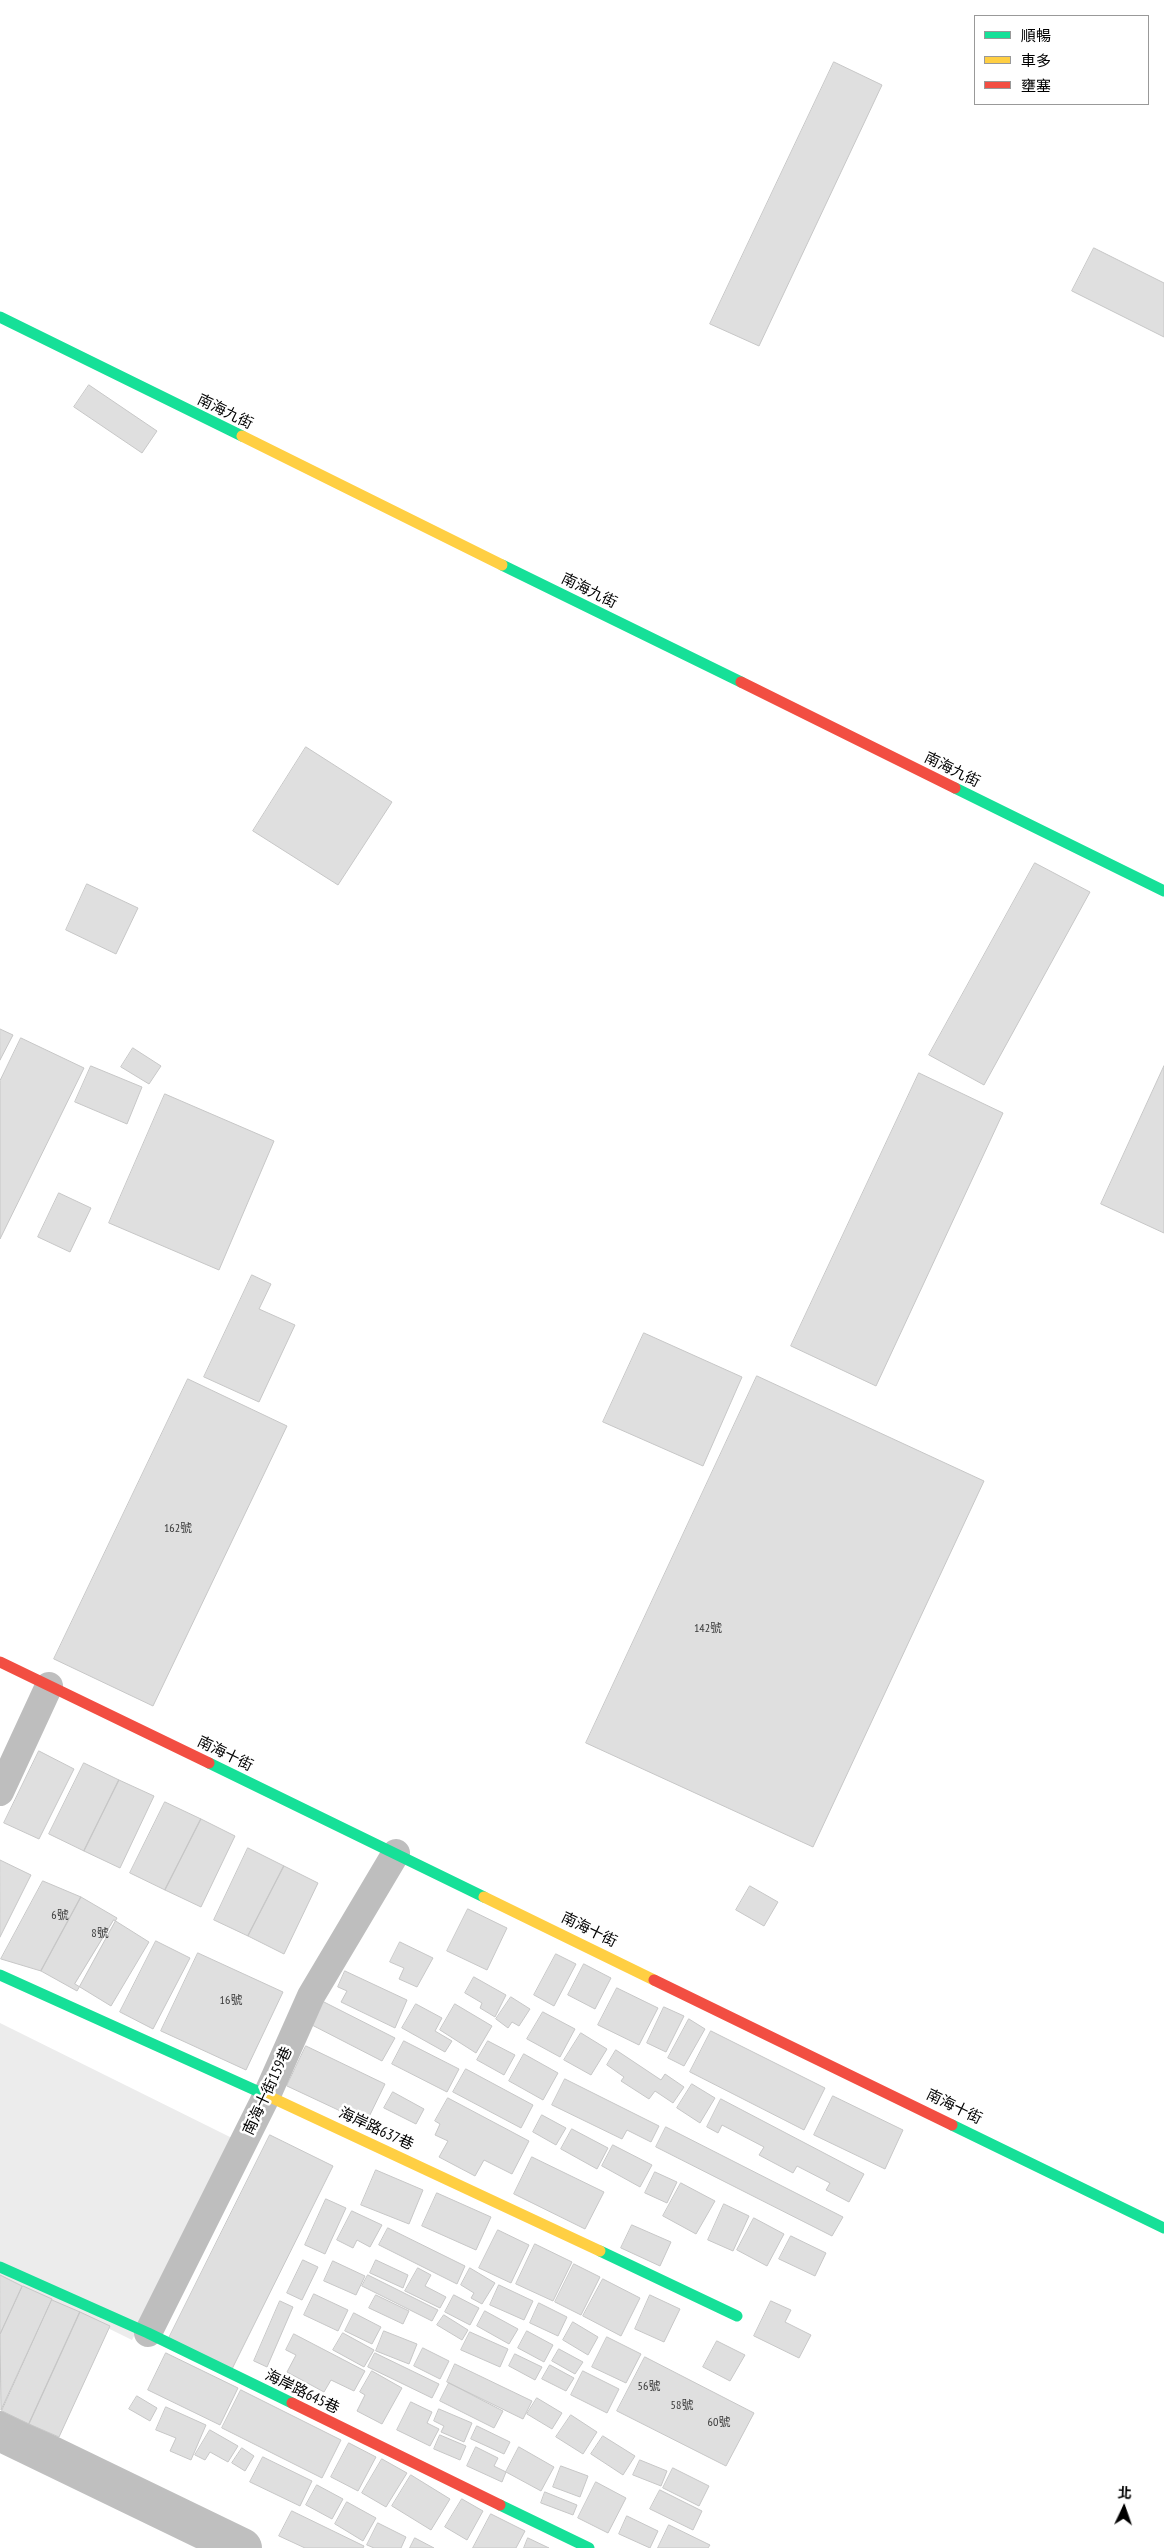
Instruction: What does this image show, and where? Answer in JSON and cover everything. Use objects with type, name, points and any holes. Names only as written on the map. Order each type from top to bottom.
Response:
[{"type":"street","name":"南海九街","points":[[0,318],[1164,891]]},
{"type":"street","name":"南海十街","points":[[0,1662],[1164,2228]]},
{"type":"street","points":[[0,1792],[49,1686]]},
{"type":"street","name":"南海十街159巷","points":[[148,2333],[268,2095],[320,1979],[396,1853]]},
{"type":"street","name":"海岸路637巷","points":[[0,1975],[268,2095],[737,2316]]},
{"type":"street","name":"海岸路645巷","points":[[0,2267],[148,2333],[589,2548]]},
{"type":"shaded area","points":[[0,2023],[232,2138],[132,2340],[0,2275]]},
{"type":"building","points":[[834,62],[882,85],[759,346],[710,324]]},
{"type":"building","points":[[1094,248],[1164,283],[1164,337],[1072,291]]},
{"type":"building","points":[[89,385],[157,431],[142,453],[74,407]]},
{"type":"building","points":[[306,747],[392,802],[338,885],[253,831]]},
{"type":"building","points":[[1035,863],[1090,892],[984,1085],[929,1055]]},
{"type":"building","points":[[87,884],[138,908],[116,954],[66,930]]},
{"type":"building","points":[[0,1029],[13,1035],[0,1060]]},
{"type":"building","points":[[21,1038],[84,1068],[0,1239],[0,1081]]},
{"type":"building","points":[[133,1048],[161,1066],[149,1084],[121,1067]]},
{"type":"building","points":[[91,1066],[142,1087],[127,1124],[75,1102]]},
{"type":"building","points":[[1164,1066],[1164,1233],[1101,1204]]},
{"type":"building","points":[[919,1073],[1003,1113],[876,1386],[791,1346]]},
{"type":"building","points":[[165,1094],[274,1141],[219,1270],[109,1223]]},
{"type":"building","points":[[59,1193],[91,1208],[70,1252],[38,1237]]},
{"type":"building","points":[[252,1275],[271,1284],[259,1309],[295,1325],[259,1402],[204,1377]]},
{"type":"building","points":[[644,1333],[742,1377],[703,1466],[603,1422]]},
{"type":"building","points":[[757,1376],[984,1481],[813,1847],[586,1743]]},
{"type":"building","points":[[188,1379],[287,1426],[153,1706],[54,1659]]},
{"type":"building","points":[[39,1751],[74,1769],[39,1839],[4,1823]]},
{"type":"building","points":[[84,1763],[119,1780],[84,1851],[49,1834]]},
{"type":"building","points":[[119,1780],[154,1796],[120,1868],[84,1851]]},
{"type":"building","points":[[165,1802],[201,1819],[165,1890],[130,1873]]},
{"type":"building","points":[[201,1819],[235,1836],[201,1907],[165,1890]]},
{"type":"building","points":[[248,1848],[284,1866],[248,1936],[214,1920]]},
{"type":"building","points":[[0,1860],[31,1875],[0,1937]]},
{"type":"building","points":[[284,1866],[318,1883],[284,1954],[248,1936]]},
{"type":"building","points":[[43,1881],[81,1897],[41,1971],[1,1959]]},
{"type":"building","points":[[750,1886],[778,1902],[764,1926],[736,1910]]},
{"type":"building","points":[[81,1897],[117,1918],[77,1991],[41,1971]]},
{"type":"building","points":[[468,1909],[507,1928],[487,1970],[447,1951]]},
{"type":"building","points":[[114,1920],[149,1942],[111,2006],[75,1984]]},
{"type":"building","points":[[156,1941],[190,1958],[153,2029],[120,2012]]},
{"type":"building","points":[[400,1942],[433,1958],[417,1987],[399,1979],[404,1968],[390,1962]]},
{"type":"building","points":[[198,1953],[283,1992],[246,2070],[161,2031]]},
{"type":"building","points":[[556,1954],[576,1964],[554,2006],[534,1995]]},
{"type":"building","points":[[584,1964],[611,1978],[595,2009],[568,1995]]},
{"type":"building","points":[[345,1971],[407,2000],[395,2028],[341,2002],[347,1991],[338,1987]]},
{"type":"building","points":[[474,1977],[506,1995],[495,2017],[480,2008],[482,2003],[465,1993]]},
{"type":"building","points":[[617,1988],[658,2008],[639,2045],[598,2025]]},
{"type":"building","points":[[511,1997],[530,2009],[519,2026],[512,2022],[508,2028],[496,2019]]},
{"type":"building","points":[[322,2001],[395,2038],[382,2061],[310,2024]]},
{"type":"building","points":[[416,2004],[442,2018],[435,2031],[452,2041],[445,2052],[402,2028]]},
{"type":"building","points":[[455,2004],[492,2026],[476,2053],[440,2030]]},
{"type":"building","points":[[664,2007],[684,2016],[666,2052],[647,2043]]},
{"type":"building","points":[[543,2012],[575,2029],[560,2057],[527,2039]]},
{"type":"building","points":[[689,2019],[705,2029],[684,2066],[668,2058]]},
{"type":"building","points":[[711,2031],[825,2088],[804,2130],[690,2072]]},
{"type":"building","points":[[581,2033],[607,2049],[591,2075],[564,2060]]},
{"type":"building","points":[[404,2041],[459,2069],[447,2092],[392,2064]]},
{"type":"building","points":[[488,2041],[515,2055],[504,2075],[477,2060]]},
{"type":"building","points":[[306,2046],[385,2084],[366,2123],[287,2086]]},
{"type":"building","points":[[616,2050],[661,2080],[665,2074],[684,2087],[673,2103],[655,2091],[649,2099],[621,2081],[624,2077],[607,2065]]},
{"type":"building","points":[[524,2054],[558,2073],[543,2100],[509,2081]]},
{"type":"building","points":[[466,2069],[533,2105],[521,2128],[453,2092]]},
{"type":"building","points":[[565,2079],[659,2126],[651,2142],[627,2130],[622,2139],[552,2105]]},
{"type":"building","points":[[692,2084],[715,2098],[700,2123],[677,2108]]},
{"type":"building","points":[[393,2092],[424,2109],[416,2124],[384,2108]]},
{"type":"building","points":[[833,2096],[903,2130],[885,2169],[814,2135]]},
{"type":"building","points":[[448,2098],[529,2141],[512,2174],[484,2160],[475,2176],[439,2157],[448,2141],[435,2135],[440,2124],[435,2121]]},
{"type":"building","points":[[721,2099],[864,2174],[849,2202],[826,2190],[830,2183],[797,2166],[793,2173],[759,2155],[764,2147],[722,2125],[718,2133],[707,2127]]},
{"type":"building","points":[[542,2115],[566,2128],[556,2145],[533,2132]]},
{"type":"building","points":[[666,2127],[843,2217],[832,2236],[656,2147]]},
{"type":"building","points":[[572,2129],[608,2148],[597,2169],[561,2149]]},
{"type":"building","points":[[270,2135],[333,2166],[232,2369],[169,2338]]},
{"type":"building","points":[[613,2145],[652,2165],[640,2187],[602,2166]]},
{"type":"building","points":[[532,2157],[604,2192],[585,2229],[514,2194]]},
{"type":"building","points":[[376,2170],[423,2190],[409,2224],[361,2205]]},
{"type":"building","points":[[655,2172],[677,2182],[667,2203],[645,2193]]},
{"type":"building","points":[[681,2183],[715,2201],[696,2234],[663,2216]]},
{"type":"building","points":[[437,2193],[491,2217],[476,2250],[422,2226]]},
{"type":"building","points":[[326,2199],[346,2208],[325,2254],[305,2245]]},
{"type":"building","points":[[724,2204],[749,2216],[733,2251],[708,2240]]},
{"type":"building","points":[[352,2211],[382,2225],[370,2247],[357,2240],[353,2248],[337,2240]]},
{"type":"building","points":[[754,2218],[784,2234],[767,2266],[737,2250]]},
{"type":"building","points":[[632,2225],[671,2242],[660,2266],[621,2248]]},
{"type":"building","points":[[388,2228],[465,2266],[457,2284],[379,2245]]},
{"type":"building","points":[[498,2230],[529,2245],[511,2283],[479,2268]]},
{"type":"building","points":[[791,2236],[826,2253],[815,2276],[779,2259]]},
{"type":"building","points":[[535,2244],[572,2262],[553,2301],[516,2284]]},
{"type":"building","points":[[303,2260],[318,2267],[302,2300],[287,2293]]},
{"type":"building","points":[[376,2260],[408,2275],[403,2288],[370,2273]]},
{"type":"building","points":[[333,2261],[365,2276],[356,2295],[324,2281]]},
{"type":"building","points":[[574,2264],[600,2277],[581,2315],[555,2302]]},
{"type":"building","points":[[418,2268],[431,2275],[425,2286],[446,2297],[440,2308],[405,2291]]},
{"type":"building","points":[[470,2268],[495,2283],[482,2304],[471,2298],[474,2293],[461,2285]]},
{"type":"building","points":[[0,2275],[22,2286],[0,2334]]},
{"type":"building","points":[[368,2275],[438,2310],[432,2321],[362,2286]]},
{"type":"building","points":[[603,2279],[640,2298],[621,2336],[583,2316]]},
{"type":"building","points":[[499,2285],[533,2301],[524,2320],[490,2305]]},
{"type":"building","points":[[23,2286],[52,2299],[1,2410],[0,2335]]},
{"type":"building","points":[[314,2294],[348,2310],[338,2331],[304,2315]]},
{"type":"building","points":[[376,2295],[409,2311],[403,2324],[369,2308]]},
{"type":"building","points":[[454,2295],[479,2308],[470,2325],[445,2312]]},
{"type":"building","points":[[650,2295],[680,2309],[664,2342],[635,2329]]},
{"type":"building","points":[[52,2300],[80,2312],[29,2424],[2,2411]]},
{"type":"building","points":[[280,2301],[293,2307],[267,2367],[254,2361]]},
{"type":"building","points":[[771,2301],[791,2310],[785,2322],[811,2335],[799,2358],[754,2336]]},
{"type":"building","points":[[539,2303],[567,2317],[558,2336],[530,2323]]},
{"type":"building","points":[[485,2311],[518,2329],[509,2344],[477,2326]]},
{"type":"building","points":[[80,2312],[110,2326],[59,2437],[29,2424]]},
{"type":"building","points":[[354,2313],[381,2327],[372,2344],[345,2331]]},
{"type":"building","points":[[444,2315],[468,2330],[462,2340],[437,2325]]},
{"type":"building","points":[[573,2322],[598,2337],[588,2355],[563,2340]]},
{"type":"building","points":[[384,2331],[417,2344],[409,2364],[376,2351]]},
{"type":"building","points":[[527,2331],[553,2345],[544,2362],[518,2348]]},
{"type":"building","points":[[470,2332],[508,2349],[500,2367],[461,2350]]},
{"type":"building","points":[[343,2333],[374,2350],[364,2367],[333,2350]]},
{"type":"building","points":[[294,2334],[365,2371],[354,2391],[331,2380],[324,2392],[287,2372],[296,2355],[286,2350]]},
{"type":"building","points":[[607,2337],[641,2354],[626,2383],[592,2367]]},
{"type":"building","points":[[717,2341],[745,2355],[730,2381],[703,2367]]},
{"type":"building","points":[[423,2348],[449,2361],[440,2379],[414,2366]]},
{"type":"building","points":[[559,2349],[583,2362],[575,2374],[552,2361]]},
{"type":"building","points":[[166,2353],[238,2388],[220,2425],[148,2390]]},
{"type":"building","points":[[375,2353],[439,2384],[432,2398],[368,2367]]},
{"type":"building","points":[[515,2354],[542,2367],[535,2380],[509,2366]]},
{"type":"building","points":[[645,2357],[754,2413],[726,2466],[617,2411]]},
{"type":"building","points":[[455,2364],[532,2401],[523,2419],[447,2382]]},
{"type":"building","points":[[550,2365],[574,2378],[566,2391],[542,2379]]},
{"type":"building","points":[[372,2371],[402,2388],[382,2424],[357,2411],[365,2395],[360,2392]]},
{"type":"building","points":[[583,2371],[619,2389],[607,2413],[571,2395]]},
{"type":"building","points":[[449,2383],[503,2411],[494,2428],[440,2401]]},
{"type":"building","points":[[241,2390],[341,2440],[322,2478],[222,2428]]},
{"type":"building","points":[[137,2396],[157,2408],[150,2421],[129,2409]]},
{"type":"building","points":[[537,2398],[562,2413],[552,2429],[527,2414]]},
{"type":"building","points":[[411,2402],[432,2412],[427,2423],[439,2429],[430,2446],[397,2430]]},
{"type":"building","points":[[166,2407],[206,2425],[191,2460],[170,2451],[176,2438],[156,2430]]},
{"type":"building","points":[[439,2409],[472,2423],[464,2442],[441,2432],[444,2426],[434,2421]]},
{"type":"building","points":[[571,2415],[597,2432],[583,2454],[556,2437]]},
{"type":"building","points":[[477,2426],[510,2442],[504,2454],[471,2439]]},
{"type":"building","points":[[210,2430],[238,2446],[228,2462],[210,2452],[205,2460],[195,2455]]},
{"type":"building","points":[[440,2435],[466,2446],[460,2460],[434,2449]]},
{"type":"building","points":[[603,2436],[635,2456],[623,2475],[591,2454]]},
{"type":"building","points":[[349,2443],[376,2457],[358,2491],[331,2477]]},
{"type":"building","points":[[476,2447],[498,2458],[494,2466],[506,2472],[502,2482],[467,2466]]},
{"type":"building","points":[[519,2447],[554,2467],[541,2491],[506,2472]]},
{"type":"building","points":[[242,2448],[254,2456],[245,2471],[232,2463]]},
{"type":"building","points":[[263,2457],[312,2481],[300,2506],[250,2482]]},
{"type":"building","points":[[382,2459],[407,2473],[386,2507],[362,2493]]},
{"type":"building","points":[[640,2460],[667,2471],[661,2486],[633,2475]]},
{"type":"building","points":[[561,2466],[588,2476],[580,2497],[553,2487]]},
{"type":"building","points":[[673,2468],[709,2486],[699,2506],[663,2488]]},
{"type":"building","points":[[411,2475],[450,2499],[431,2530],[392,2506]]},
{"type":"building","points":[[596,2482],[626,2498],[608,2533],[578,2518]]},
{"type":"building","points":[[317,2485],[343,2499],[332,2519],[306,2505]]},
{"type":"building","points":[[660,2490],[702,2511],[693,2530],[650,2509]]},
{"type":"building","points":[[545,2492],[577,2505],[573,2515],[541,2503]]},
{"type":"building","points":[[462,2499],[483,2511],[467,2540],[445,2527]]},
{"type":"building","points":[[347,2502],[376,2518],[363,2541],[335,2524]]},
{"type":"building","points":[[292,2511],[364,2546],[363,2548],[305,2548],[279,2536]]},
{"type":"building","points":[[491,2514],[525,2531],[516,2548],[473,2548]]},
{"type":"building","points":[[627,2516],[658,2531],[650,2548],[619,2534]]},
{"type":"building","points":[[378,2523],[406,2537],[401,2548],[374,2548],[367,2545]]},
{"type":"building","points":[[669,2525],[710,2545],[708,2548],[658,2548]]},
{"type":"building","points":[[415,2538],[434,2548],[410,2548]]},
{"type":"building","points":[[528,2538],[549,2548],[524,2548]]},
{"type":"waterway","points":[[0,2431],[242,2548]]},
{"type":"traffic: fast","points":[[0,317],[242,436]]},
{"type":"traffic: fast","points":[[502,565],[741,682]]},
{"type":"traffic: fast","points":[[955,788],[1164,891]]},
{"type":"traffic: fast","points":[[209,1763],[484,1897]]},
{"type":"traffic: fast","points":[[0,1975],[266,2095]]},
{"type":"traffic: fast","points":[[952,2125],[1164,2228]]},
{"type":"traffic: fast","points":[[600,2251],[737,2316]]},
{"type":"traffic: fast","points":[[0,2267],[148,2333],[292,2403]]},
{"type":"traffic: fast","points":[[500,2505],[589,2548]]},
{"type":"traffic: slow","points":[[242,436],[502,565]]},
{"type":"traffic: slow","points":[[484,1897],[654,1980]]},
{"type":"traffic: slow","points":[[266,2095],[600,2251]]},
{"type":"traffic: jam","points":[[741,682],[955,788]]},
{"type":"traffic: jam","points":[[0,1662],[209,1763]]},
{"type":"traffic: jam","points":[[654,1980],[952,2125]]},
{"type":"traffic: jam","points":[[292,2403],[500,2505]]}]
